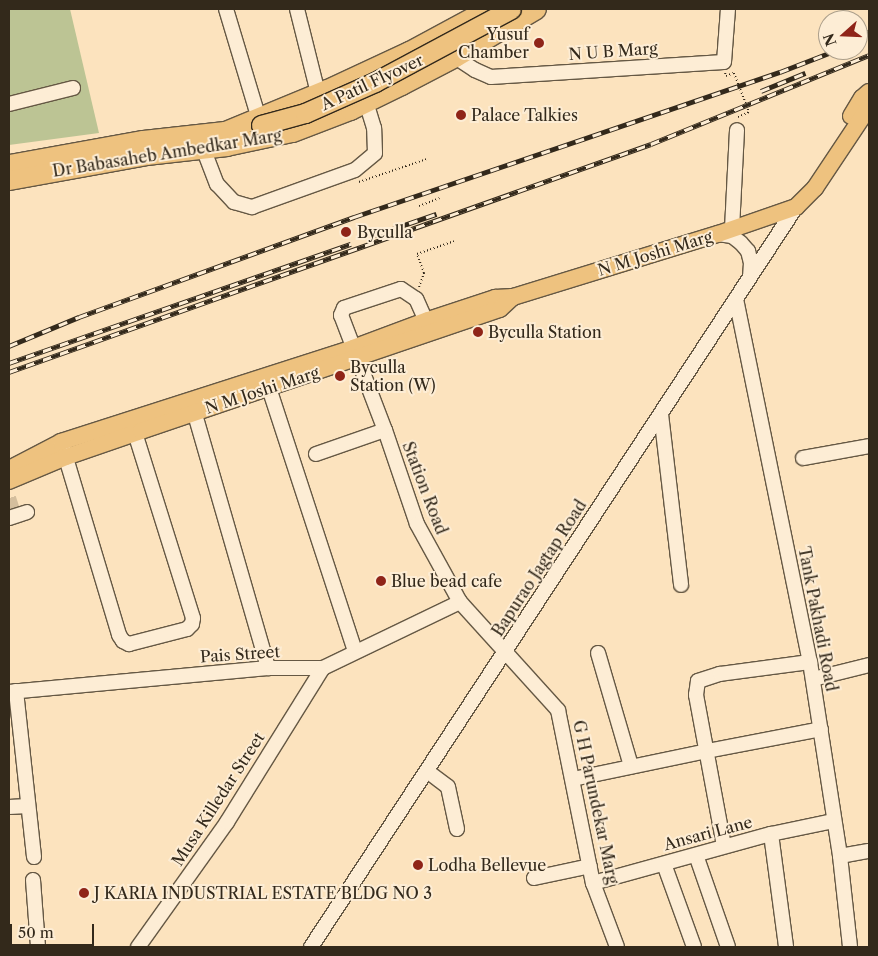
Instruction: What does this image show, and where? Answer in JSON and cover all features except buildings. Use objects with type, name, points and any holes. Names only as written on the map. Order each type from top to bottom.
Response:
[{"type":"highway","points":[[259,121],[409,51],[487,9]]},
{"type":"highway","name":"A Patil Flyover","points":[[9,164],[143,140],[224,131],[259,121],[305,113],[415,62],[511,9]]},
{"type":"highway","name":"Dr Babasaheb Ambedkar Marg","points":[[9,180],[146,155],[203,148],[292,132],[366,102],[455,57],[536,9]]},
{"type":"main road","points":[[796,207],[807,181],[862,98],[869,92]]},
{"type":"main road","name":"N M Joshi Marg","points":[[9,469],[355,353],[429,326],[500,309],[513,297],[725,232],[796,207],[815,188],[869,107]]},
{"type":"main road","name":"N M Joshi Marg","points":[[111,434],[135,433],[193,406],[269,388],[355,353]]},
{"type":"main road","name":"N M Joshi Marg","points":[[9,481],[64,450]]},
{"type":"street","points":[[241,9],[227,11],[259,121]]},
{"type":"street","points":[[297,9],[318,93]]},
{"type":"street","points":[[494,9],[505,29]]},
{"type":"street","name":"N U B Marg","points":[[455,57],[475,70],[492,76],[724,62],[728,9]]},
{"type":"street","points":[[9,104],[73,88]]},
{"type":"street","points":[[203,148],[217,184],[234,202],[252,207],[356,170],[375,153],[374,128],[366,102]]},
{"type":"street","points":[[737,130],[725,232],[741,243],[748,251],[751,263],[750,277]]},
{"type":"street","name":"Bapurao Jagtap Road","points":[[311,947],[506,651],[572,546],[662,414],[796,207]]},
{"type":"street","name":"Station Road","points":[[416,299],[401,289],[344,308],[341,315],[385,430],[417,524],[460,602],[506,651]]},
{"type":"street","points":[[416,299],[429,326]]},
{"type":"street","name":"Tank Pakhadi Road","points":[[736,300],[813,679],[833,821],[840,856],[850,947]]},
{"type":"street","points":[[269,388],[356,650]]},
{"type":"street","points":[[193,406],[268,668]]},
{"type":"street","points":[[662,414],[682,586]]},
{"type":"street","points":[[316,454],[385,430]]},
{"type":"street","points":[[64,450],[119,635],[123,641],[129,644],[187,629],[192,624],[193,618],[135,433]]},
{"type":"street","points":[[803,458],[869,446]]},
{"type":"street","name":"Pais Street","points":[[13,692],[268,668],[323,668],[356,650],[460,602]]},
{"type":"street","name":"G H Parundekar Marg","points":[[506,651],[558,710],[593,883],[616,947]]},
{"type":"street","points":[[598,653],[631,766]]},
{"type":"street","points":[[724,846],[696,695],[698,680],[720,674],[810,662]]},
{"type":"street","points":[[813,679],[869,666]]},
{"type":"street","name":"Musa Killedar Street","points":[[138,947],[227,822],[323,668]]},
{"type":"street","points":[[13,692],[14,730],[28,806],[34,857]]},
{"type":"street","points":[[573,779],[631,766],[821,730]]},
{"type":"street","points":[[427,771],[448,787],[457,829]]},
{"type":"street","points":[[9,807],[28,806]]},
{"type":"street","name":"Ansari Lane","points":[[593,883],[724,846],[833,821]]},
{"type":"street","points":[[771,834],[786,947]]},
{"type":"street","points":[[840,856],[869,851]]},
{"type":"street","points":[[696,855],[728,947]]},
{"type":"street","points":[[664,864],[694,947]]},
{"type":"street","points":[[534,878],[590,866]]},
{"type":"street","points":[[33,880],[38,947]]},
{"type":"path","points":[[734,73],[748,112]]},
{"type":"path","points":[[356,170],[360,184],[426,159]]},
{"type":"path","points":[[419,206],[440,198]]},
{"type":"path","points":[[416,299],[424,273],[417,254],[454,242]]},
{"type":"green space","points":[[9,9],[70,9],[99,133],[9,145]]},
{"type":"tunnel","points":[[9,498],[14,513]]},
{"type":"railway","points":[[9,372],[651,144],[869,55]]},
{"type":"railway","points":[[9,346],[79,317],[354,217],[780,72],[818,57]]},
{"type":"railway","points":[[761,91],[805,73]]},
{"type":"railway","points":[[375,235],[436,214]]},
{"type":"railway","points":[[9,363],[351,244]]},
{"type":"place","name":"Yusuf Chamber","points":[[539,43]]},
{"type":"place","name":"Palace Talkies","points":[[461,115]]},
{"type":"place","name":"Byculla","points":[[346,232]]},
{"type":"place","name":"Byculla Station","points":[[478,332]]},
{"type":"place","name":"Byculla Station (W)","points":[[340,376]]},
{"type":"place","name":"Blue bead cafe","points":[[381,581]]},
{"type":"place","name":"Lodha Bellevue","points":[[418,865]]},
{"type":"place","name":"J KARIA INDUSTRIAL ESTATE BLDG NO 3","points":[[84,893]]}]
